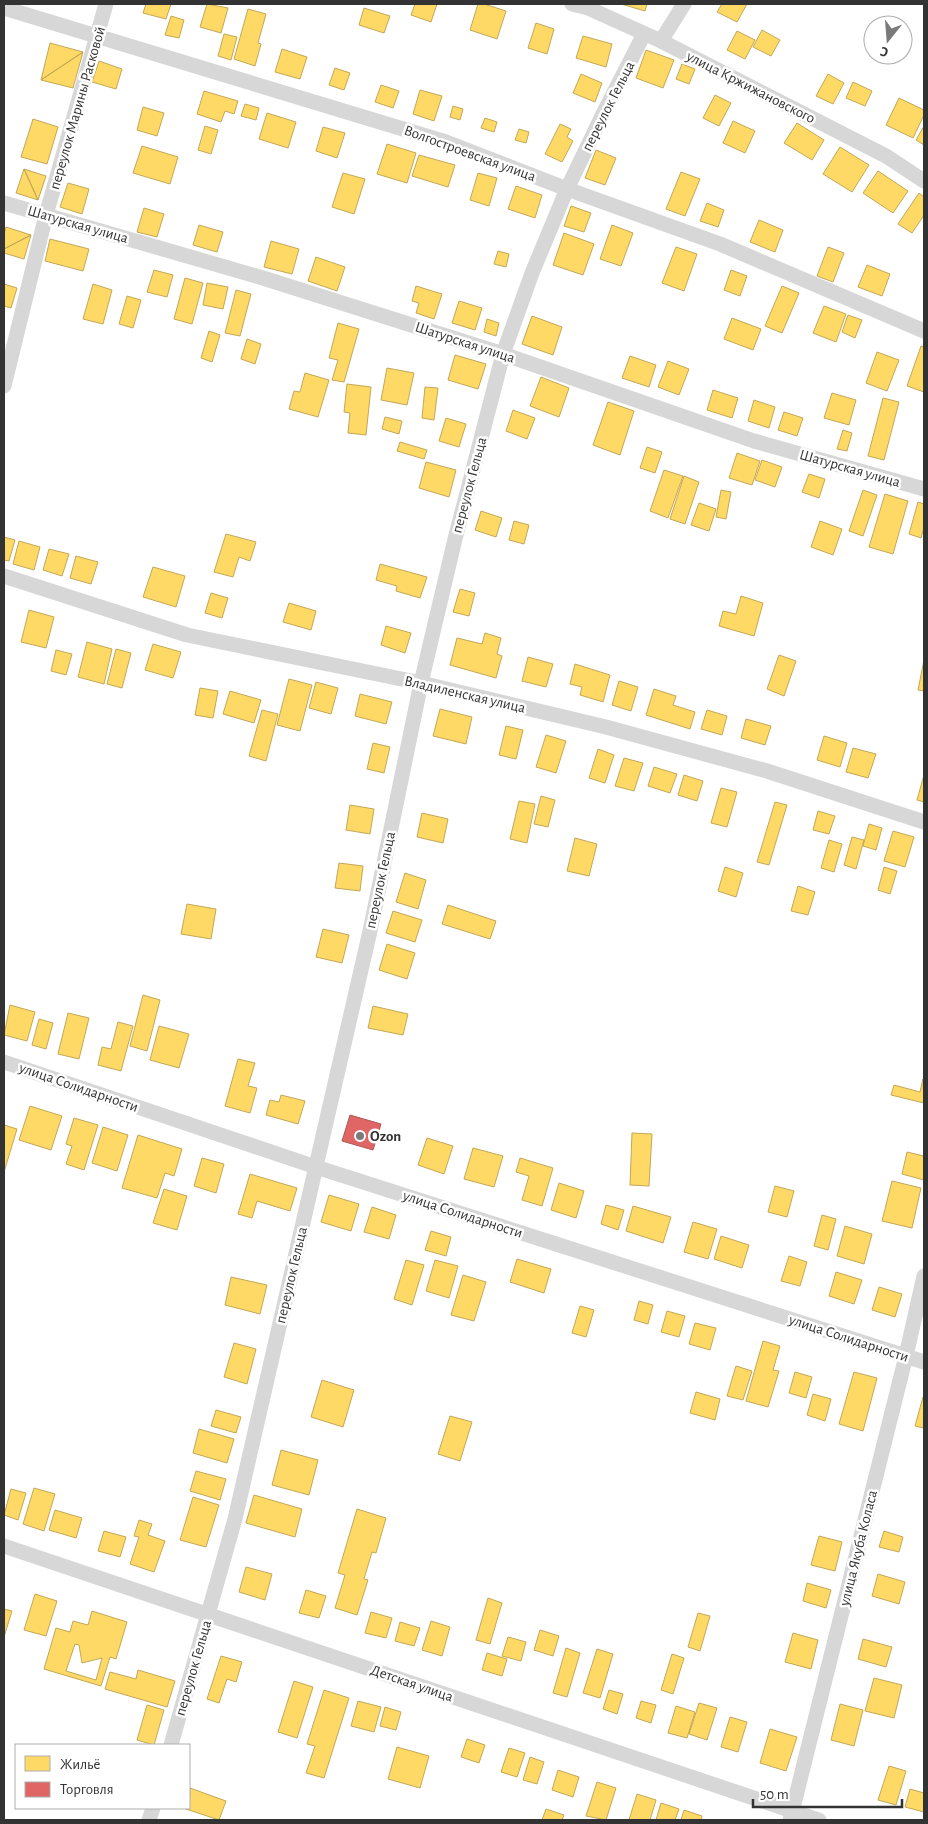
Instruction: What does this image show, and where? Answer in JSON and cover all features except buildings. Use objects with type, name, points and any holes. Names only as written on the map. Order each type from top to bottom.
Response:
[{"type":"street","name":"переулок Марины Расковой","points":[[4,386],[46,215],[106,4]]},
{"type":"street","name":"улица Кржижановского","points":[[572,4],[588,8],[661,41],[886,156],[924,181]]},
{"type":"street","points":[[661,41],[684,4]]},
{"type":"street","name":"Волгостроевская улица","points":[[4,8],[446,142],[567,189],[720,244],[924,331]]},
{"type":"street","name":"переулок Гельца","points":[[171,1744],[236,1519],[370,931],[421,683],[455,539],[503,354],[532,273],[567,189],[644,34]]},
{"type":"street","name":"Шатурская улица","points":[[4,203],[263,278],[503,354],[754,440],[924,489]]},
{"type":"street","name":"Владиленская улица","points":[[4,576],[187,635],[421,683],[606,727],[767,771],[924,822]]},
{"type":"street","name":"улица Солидарности","points":[[4,1062],[316,1167],[924,1362]]},
{"type":"street","name":"улица Якуба Коласа","points":[[791,1816],[906,1356],[924,1276]]},
{"type":"street","name":"Детская улица","points":[[4,1546],[208,1614],[791,1816],[819,1820]]},
{"type":"place","name":"Ozon","points":[[360,1136]]}]
